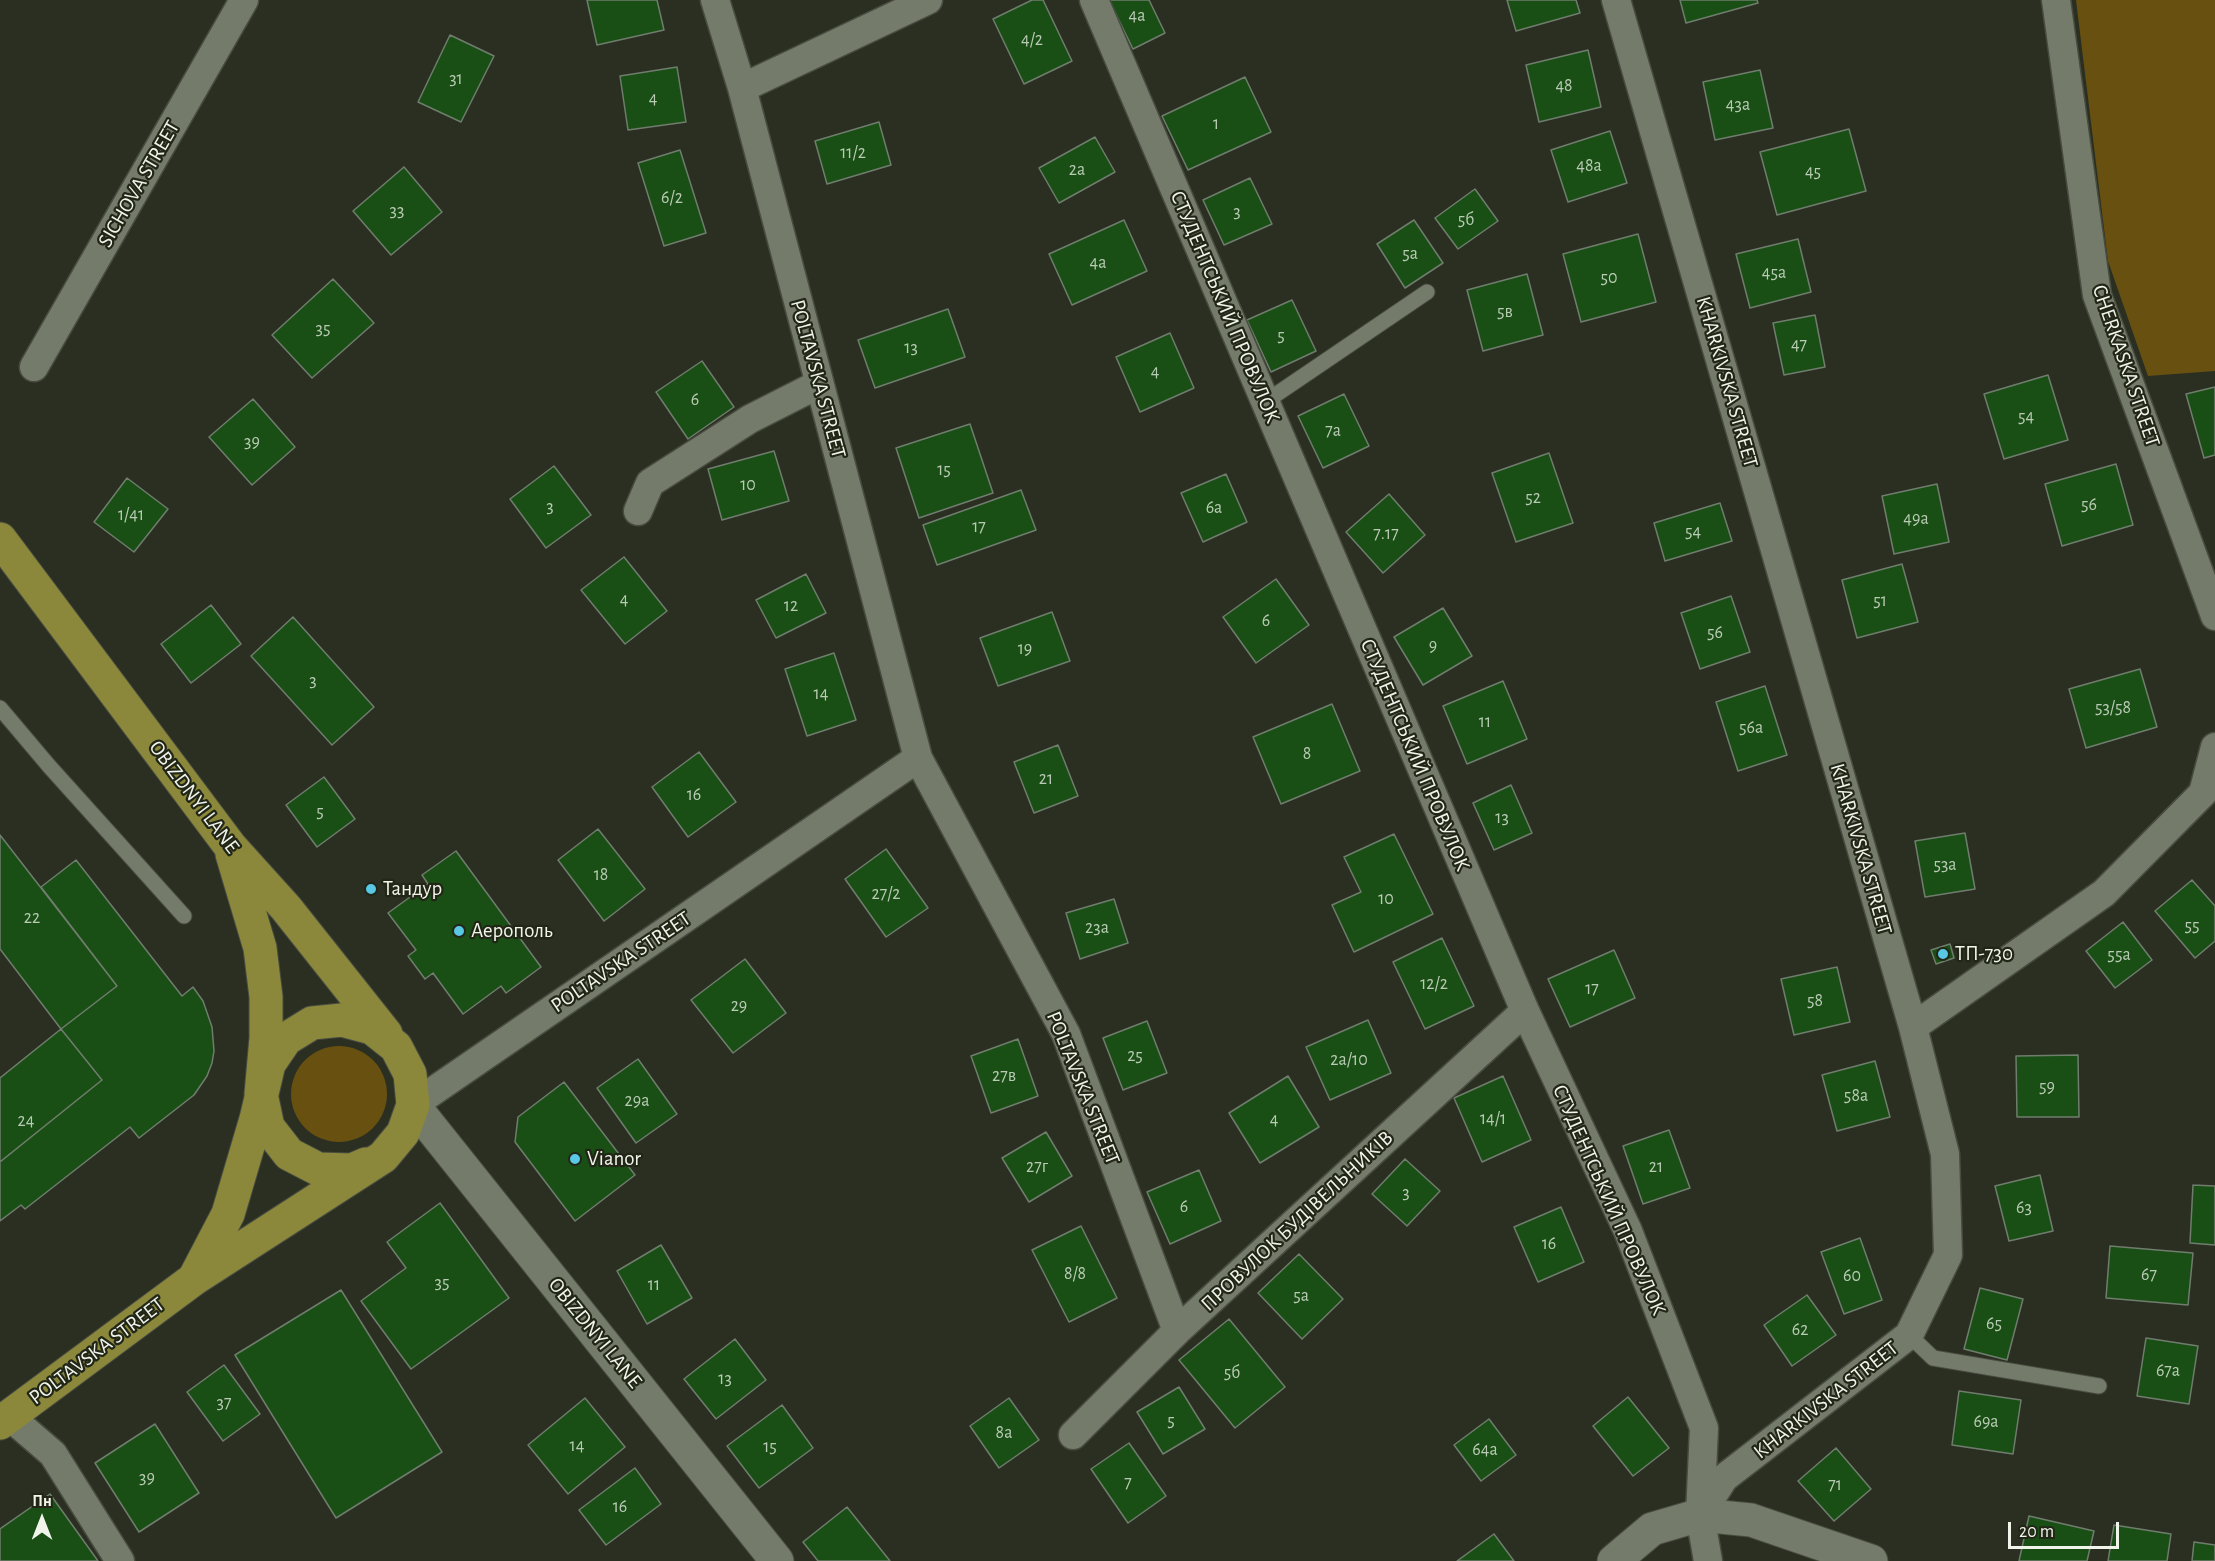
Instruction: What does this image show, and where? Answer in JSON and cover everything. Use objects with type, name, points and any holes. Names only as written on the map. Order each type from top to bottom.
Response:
[{"type":"main road","name":"OBIZDNYI LANE","points":[[0,539],[230,846],[286,908],[396,1047]]},
{"type":"main road","points":[[194,1279],[228,1214],[244,1163],[261,1094],[269,1064],[286,1039],[312,1023],[342,1020],[372,1028],[396,1047],[410,1074],[413,1104],[403,1133],[383,1157],[352,1170],[318,1169],[289,1154],[268,1127],[261,1094],[267,1038],[266,997],[260,948],[230,846]]},
{"type":"main road","name":"POLTAVSKA STREET","points":[[3,1415],[194,1279],[383,1157]]},
{"type":"street","name":"SICHOVA STREET","points":[[34,367],[244,0]]},
{"type":"street","name":"POLTAVSKA STREET","points":[[715,0],[742,88],[918,758],[1066,1034],[1177,1331]]},
{"type":"street","points":[[742,88],[928,0]]},
{"type":"street","name":"СТУДЕНТСЬКИЙ ПРОВУЛОК","points":[[1094,0],[1525,1011],[1628,1231],[1704,1428],[1700,1515]]},
{"type":"street","name":"KHARKIVSKA STREET","points":[[1616,0],[1913,1027],[1945,1154],[1948,1255],[1910,1335],[1724,1478],[1700,1515]]},
{"type":"street","name":"CHERKASKA STREET","points":[[2056,0],[2097,295],[2215,616]]},
{"type":"street","points":[[638,511],[650,483],[750,419],[819,384]]},
{"type":"street","points":[[1913,1027],[2104,893],[2203,793],[2215,747]]},
{"type":"street","name":"POLTAVSKA STREET","points":[[413,1104],[918,758]]},
{"type":"street","name":"ПРОВУЛОК БУДІВЕЛЬНИКІВ","points":[[1073,1435],[1177,1331],[1525,1011]]},
{"type":"street","name":"OBIZDNYI LANE","points":[[413,1104],[777,1561]]},
{"type":"street","points":[[3,1415],[53,1454],[120,1561]]},
{"type":"street","points":[[1700,1515],[1708,1561]]},
{"type":"street","points":[[1614,1561],[1653,1529],[1700,1515],[1751,1520],[1871,1561]]},
{"type":"lane","points":[[1265,402],[1427,292]]},
{"type":"lane","points":[[0,708],[184,916]]},
{"type":"lane","points":[[1910,1335],[1933,1359],[2099,1386]]},
{"type":"shaded area","points":[[2076,0],[2215,0],[2215,371],[2148,376],[2108,261]]},
{"type":"shaded area","points":[[339,1046],[357,1050],[373,1060],[383,1076],[387,1094],[383,1112],[373,1128],[357,1138],[339,1142],[321,1138],[305,1128],[295,1112],[291,1094],[295,1076],[305,1060],[321,1050]]},
{"type":"building","points":[[587,0],[657,0],[664,30],[597,45]]},
{"type":"building","points":[[1032,0],[1043,0],[1072,61],[1024,84],[993,19]]},
{"type":"building","points":[[1109,0],[1149,0],[1165,33],[1133,49]]},
{"type":"building","points":[[1507,0],[1576,0],[1580,13],[1516,31]]},
{"type":"building","points":[[1680,0],[1757,0],[1758,3],[1686,23]]},
{"type":"building","points":[[450,35],[494,56],[461,122],[418,102]]},
{"type":"building","points":[[1588,50],[1601,107],[1539,122],[1526,65]]},
{"type":"building","points":[[677,67],[686,122],[628,130],[620,76]]},
{"type":"building","points":[[1760,70],[1773,128],[1715,140],[1703,82]]},
{"type":"building","points":[[1245,77],[1271,132],[1188,170],[1162,116]]},
{"type":"building","points":[[879,122],[891,165],[827,184],[815,141]]},
{"type":"building","points":[[1849,129],[1866,191],[1777,215],[1760,152]]},
{"type":"building","points":[[1610,131],[1627,183],[1568,202],[1551,150]]},
{"type":"building","points":[[1095,137],[1115,172],[1059,203],[1039,168]]},
{"type":"building","points":[[680,150],[706,233],[664,246],[638,163]]},
{"type":"building","points":[[404,167],[442,212],[391,255],[353,211]]},
{"type":"building","points":[[1250,178],[1272,224],[1224,245],[1203,200]]},
{"type":"building","points":[[1475,189],[1498,221],[1458,249],[1435,218]]},
{"type":"building","points":[[1124,220],[1147,271],[1072,305],[1049,254]]},
{"type":"building","points":[[1414,220],[1443,263],[1405,288],[1377,244]]},
{"type":"building","points":[[1638,234],[1656,302],[1581,322],[1563,254]]},
{"type":"building","points":[[1798,239],[1811,292],[1750,308],[1736,254]]},
{"type":"building","points":[[1527,274],[1543,335],[1483,351],[1467,290]]},
{"type":"building","points":[[333,279],[374,323],[312,378],[272,335]]},
{"type":"building","points":[[1292,300],[1316,351],[1271,372],[1247,320]]},
{"type":"building","points":[[948,309],[965,357],[875,388],[858,340]]},
{"type":"building","points":[[1815,315],[1825,367],[1784,375],[1773,323]]},
{"type":"building","points":[[1170,333],[1194,388],[1140,412],[1116,357]]},
{"type":"building","points":[[702,361],[734,407],[688,439],[656,392]]},
{"type":"building","points":[[2048,375],[2068,440],[2004,459],[1984,394]]},
{"type":"building","points":[[2215,387],[2215,455],[2204,458],[2186,394]]},
{"type":"building","points":[[1344,394],[1369,446],[1323,468],[1298,416]]},
{"type":"building","points":[[253,399],[295,447],[252,485],[209,437]]},
{"type":"building","points":[[970,424],[993,493],[919,518],[896,448]]},
{"type":"building","points":[[774,451],[789,501],[722,520],[708,469]]},
{"type":"building","points":[[1549,453],[1573,523],[1516,542],[1492,473]]},
{"type":"building","points":[[2116,464],[2133,525],[2062,546],[2045,484]]},
{"type":"building","points":[[554,466],[591,515],[546,548],[510,499]]},
{"type":"building","points":[[1226,474],[1247,522],[1203,542],[1181,493]]},
{"type":"building","points":[[127,478],[168,509],[134,552],[94,522]]},
{"type":"building","points":[[1937,484],[1949,542],[1894,554],[1882,496]]},
{"type":"building","points":[[1021,490],[1036,530],[937,565],[923,525]]},
{"type":"building","points":[[1389,494],[1425,535],[1383,573],[1346,532]]},
{"type":"building","points":[[1720,503],[1732,541],[1665,561],[1654,523]]},
{"type":"building","points":[[624,557],[667,611],[625,644],[581,590]]},
{"type":"building","points":[[1902,564],[1918,622],[1857,638],[1842,580]]},
{"type":"building","points":[[806,574],[826,613],[776,638],[756,600]]},
{"type":"building","points":[[1276,579],[1309,625],[1256,663],[1223,617]]},
{"type":"building","points":[[1731,596],[1750,652],[1700,669],[1681,613]]},
{"type":"building","points":[[211,605],[241,644],[191,683],[161,644]]},
{"type":"building","points":[[1443,608],[1472,656],[1423,685],[1394,637]]},
{"type":"building","points":[[1052,612],[1070,661],[998,686],[980,638]]},
{"type":"building","points":[[293,617],[374,707],[332,745],[251,656]]},
{"type":"building","points":[[834,653],[856,720],[807,736],[785,669]]},
{"type":"building","points":[[2140,669],[2157,727],[2086,748],[2069,689]]},
{"type":"building","points":[[1503,681],[1527,739],[1467,764],[1443,706]]},
{"type":"building","points":[[1765,686],[1787,755],[1738,771],[1716,702]]},
{"type":"building","points":[[1332,704],[1360,771],[1281,804],[1253,737]]},
{"type":"building","points":[[1058,745],[1078,796],[1034,813],[1014,762]]},
{"type":"building","points":[[699,752],[736,802],[688,837],[652,787]]},
{"type":"building","points":[[324,777],[355,819],[317,847],[286,805]]},
{"type":"building","points":[[1511,785],[1532,833],[1494,850],[1473,803]]},
{"type":"building","points":[[598,829],[645,889],[604,921],[558,860]]},
{"type":"building","points":[[1965,833],[1975,889],[1925,897],[1915,841]]},
{"type":"building","points":[[1394,834],[1433,914],[1354,952],[1332,905],[1361,892],[1344,857]]},
{"type":"building","points":[[0,835],[117,986],[61,1029],[0,949]]},
{"type":"building","points":[[886,849],[928,908],[886,937],[845,879]]},
{"type":"building","name":"Аерополь","points":[[456,851],[541,967],[506,993],[501,986],[463,1014],[433,973],[425,979],[408,956],[416,950],[388,913],[428,884],[422,875]]},
{"type":"building","points":[[76,860],[182,996],[193,987],[203,1001],[212,1027],[214,1051],[212,1063],[207,1076],[194,1095],[139,1138],[130,1127],[25,1209],[21,1205],[0,1221],[0,1162],[102,1080],[61,1029],[117,986],[41,887]]},
{"type":"building","points":[[2192,880],[2215,906],[2215,941],[2195,958],[2155,911]]},
{"type":"building","points":[[1114,899],[1128,943],[1080,959],[1066,913]]},
{"type":"building","points":[[2123,922],[2152,960],[2115,988],[2086,951]]},
{"type":"building","points":[[1442,938],[1474,1006],[1425,1029],[1393,962]]},
{"type":"building","name":"ТП-730","points":[[1950,944],[1954,958],[1936,964],[1931,950]]},
{"type":"building","points":[[1614,950],[1635,998],[1570,1027],[1548,979]]},
{"type":"building","points":[[745,959],[786,1013],[733,1053],[691,1000]]},
{"type":"building","points":[[1837,967],[1850,1022],[1794,1035],[1781,979]]},
{"type":"building","points":[[1368,1020],[1391,1073],[1330,1100],[1306,1047]]},
{"type":"building","points":[[1147,1021],[1167,1073],[1123,1090],[1103,1038]]},
{"type":"building","points":[[61,1029],[102,1080],[0,1162],[0,1078]]},
{"type":"building","points":[[1018,1039],[1038,1096],[991,1113],[971,1056]]},
{"type":"building","points":[[2078,1055],[2079,1117],[2017,1117],[2016,1056]]},
{"type":"building","points":[[638,1059],[677,1114],[636,1143],[597,1088]]},
{"type":"building","points":[[1875,1061],[1890,1117],[1837,1131],[1822,1075]]},
{"type":"building","points":[[1288,1076],[1319,1127],[1260,1163],[1229,1113]]},
{"type":"building","points":[[1503,1076],[1531,1140],[1482,1162],[1454,1098]]},
{"type":"building","name":"Vianor","points":[[564,1082],[635,1175],[575,1221],[515,1142],[518,1117]]},
{"type":"building","points":[[1669,1130],[1690,1188],[1643,1204],[1623,1146]]},
{"type":"building","points":[[1046,1132],[1072,1176],[1029,1202],[1002,1158]]},
{"type":"building","points":[[1405,1159],[1440,1191],[1407,1226],[1372,1194]]},
{"type":"building","points":[[1199,1170],[1221,1221],[1170,1244],[1147,1192]]},
{"type":"building","points":[[2040,1175],[2053,1231],[2009,1241],[1995,1186]]},
{"type":"building","points":[[2193,1185],[2215,1186],[2215,1245],[2190,1243]]},
{"type":"building","points":[[440,1203],[509,1298],[411,1369],[361,1301],[406,1268],[387,1242]]},
{"type":"building","points":[[1561,1207],[1584,1262],[1538,1282],[1514,1227]]},
{"type":"building","points":[[1081,1226],[1117,1298],[1069,1322],[1032,1250]]},
{"type":"building","points":[[1860,1238],[1882,1300],[1844,1314],[1821,1252]]},
{"type":"building","points":[[661,1245],[692,1298],[647,1324],[617,1271]]},
{"type":"building","points":[[2110,1246],[2193,1253],[2188,1305],[2106,1298]]},
{"type":"building","points":[[1299,1254],[1343,1299],[1302,1339],[1258,1293]]},
{"type":"building","points":[[1980,1288],[2023,1299],[2007,1360],[1964,1349]]},
{"type":"building","points":[[341,1290],[442,1452],[336,1518],[235,1355]]},
{"type":"building","points":[[1807,1295],[1836,1335],[1792,1366],[1764,1325]]},
{"type":"building","points":[[1229,1319],[1285,1387],[1235,1428],[1179,1360]]},
{"type":"building","points":[[2146,1338],[2198,1346],[2189,1404],[2137,1396]]},
{"type":"building","points":[[735,1339],[766,1380],[716,1419],[684,1379]]},
{"type":"building","points":[[224,1365],[260,1414],[223,1441],[187,1392]]},
{"type":"building","points":[[1179,1387],[1205,1429],[1163,1454],[1137,1412]]},
{"type":"building","points":[[1959,1391],[2021,1400],[2013,1454],[1952,1445]]},
{"type":"building","points":[[1628,1397],[1669,1448],[1633,1476],[1593,1426]]},
{"type":"building","points":[[585,1398],[625,1447],[568,1494],[528,1445]]},
{"type":"building","points":[[1009,1398],[1039,1440],[999,1468],[970,1426]]},
{"type":"building","points":[[782,1405],[813,1448],[759,1488],[727,1446]]},
{"type":"building","points":[[1489,1419],[1516,1455],[1481,1481],[1454,1445]]},
{"type":"building","points":[[155,1424],[199,1493],[139,1532],[95,1463]]},
{"type":"building","points":[[1129,1443],[1166,1496],[1128,1523],[1091,1469]]},
{"type":"building","points":[[1836,1448],[1871,1489],[1834,1521],[1798,1481]]},
{"type":"building","points":[[635,1468],[661,1504],[606,1545],[579,1510]]},
{"type":"building","points":[[50,1494],[98,1561],[0,1561],[0,1529]]},
{"type":"building","points":[[847,1507],[890,1561],[818,1561],[803,1542]]},
{"type":"building","points":[[2029,1516],[2094,1531],[2087,1561],[2019,1561]]},
{"type":"building","points":[[2114,1525],[2171,1534],[2167,1561],[2108,1561]]},
{"type":"building","points":[[1494,1534],[1514,1561],[1457,1561]]},
{"type":"building","points":[[2194,1542],[2215,1545],[2215,1561],[2192,1561]]},
{"type":"place","name":"Тандур","points":[[371,889]]},
{"type":"place","name":"Аерополь","points":[[459,931]]},
{"type":"place","name":"ТП-730","points":[[1943,954]]},
{"type":"place","name":"Vianor","points":[[575,1159]]}]
